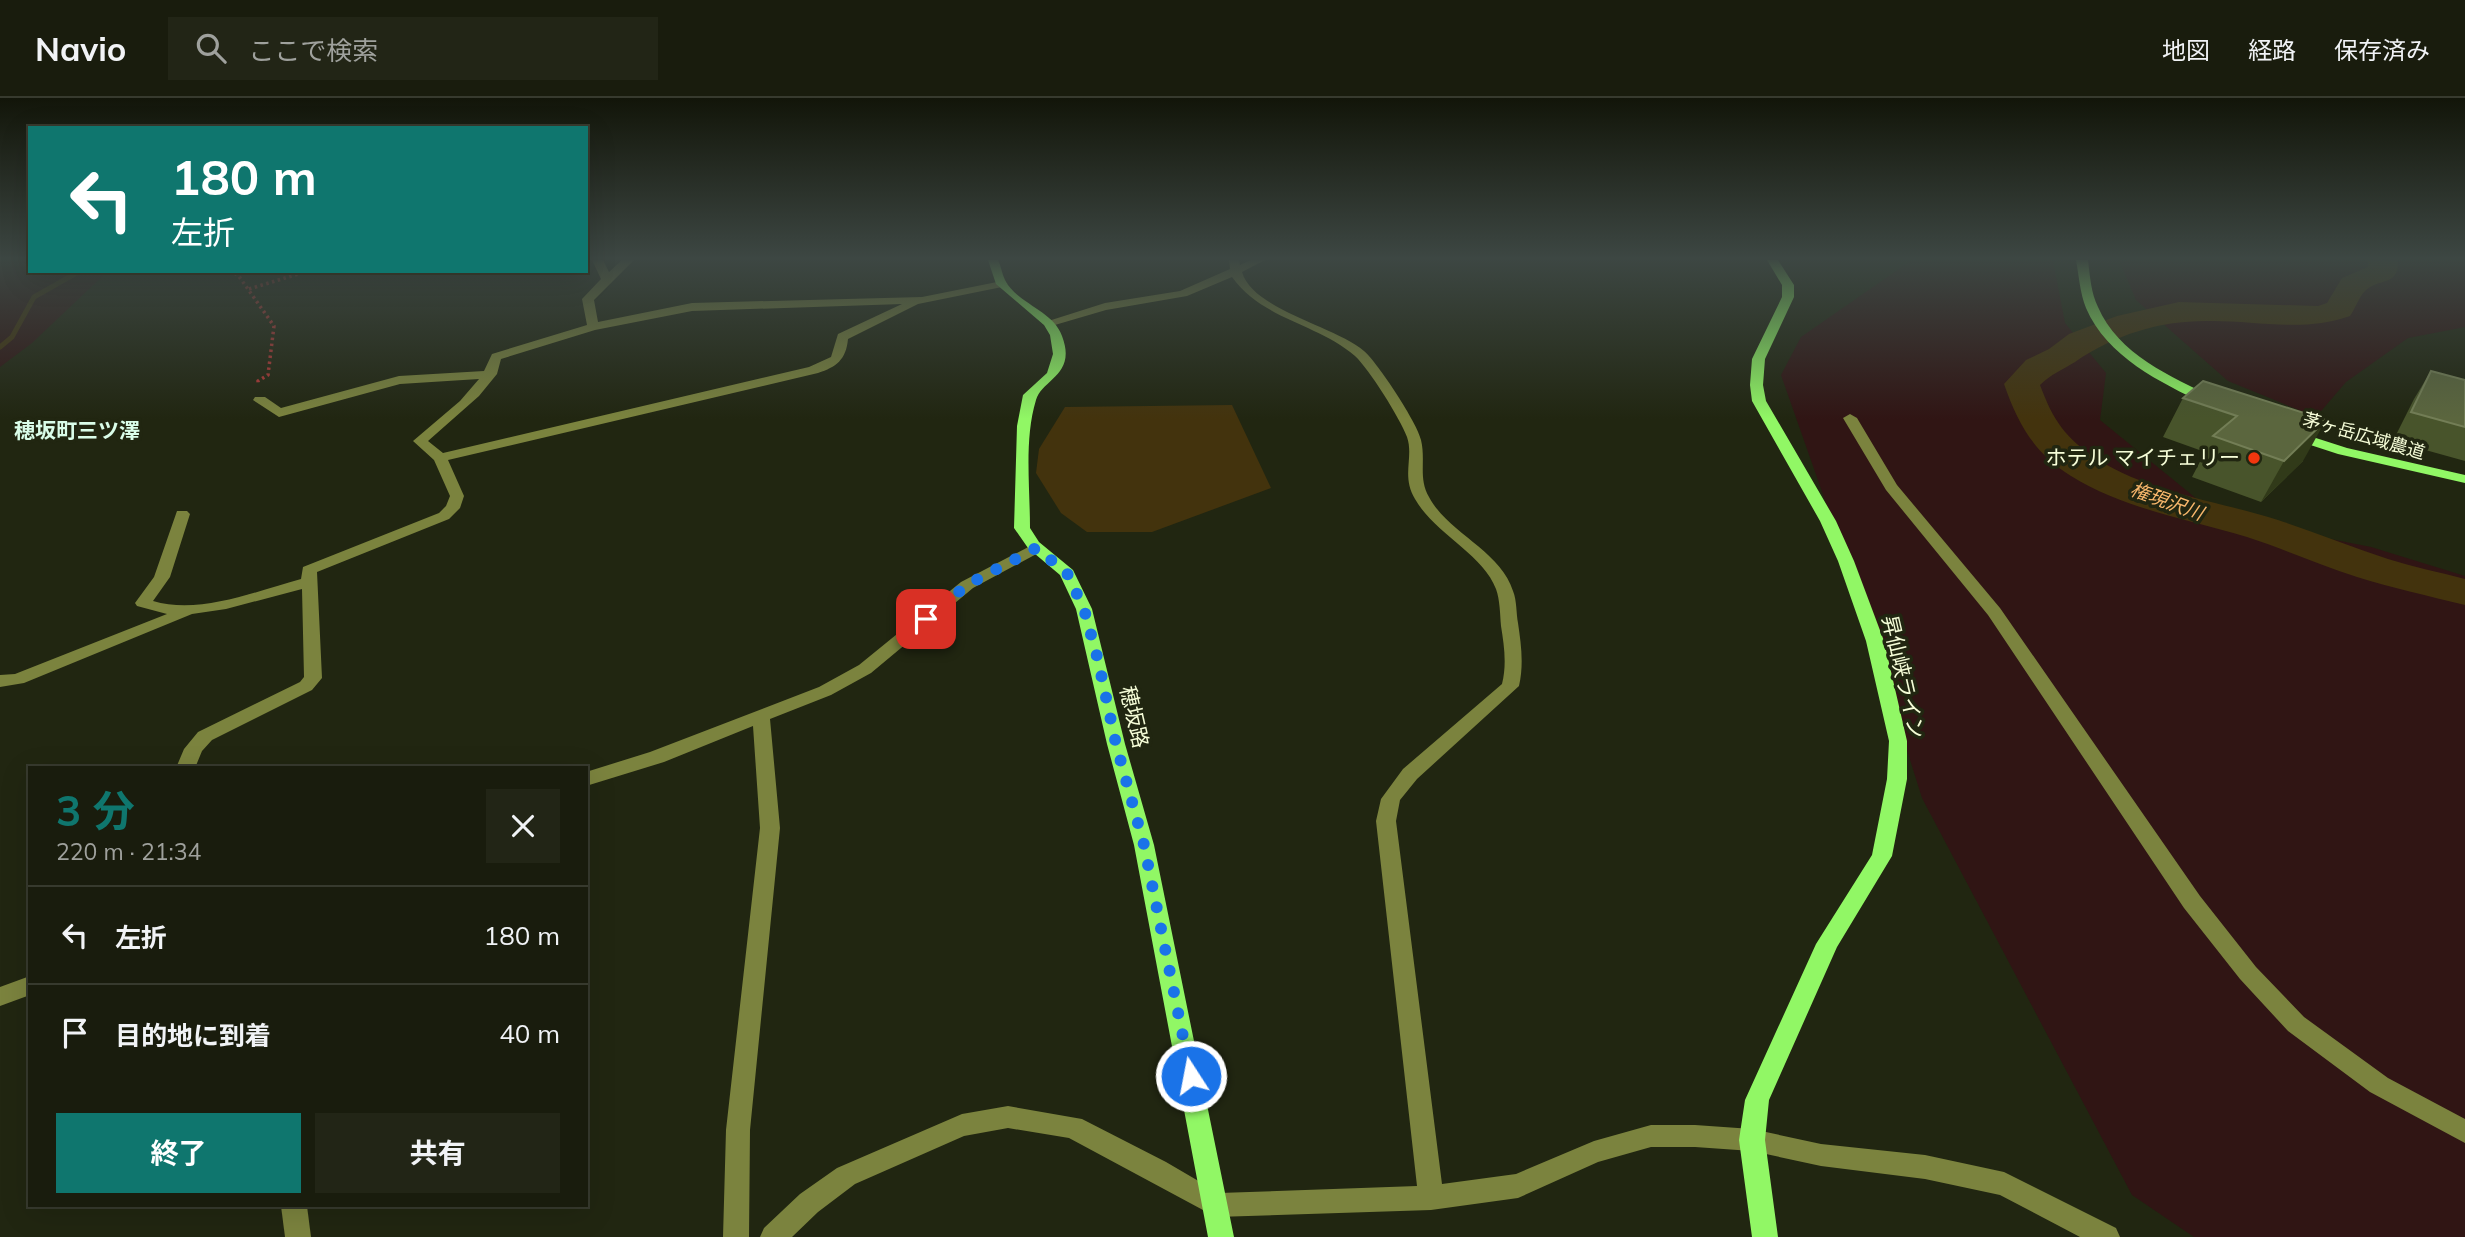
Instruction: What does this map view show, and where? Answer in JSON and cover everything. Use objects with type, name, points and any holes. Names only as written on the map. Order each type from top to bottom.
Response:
[{"type":"main road","points":[[1036,313],[1048,323]]},
{"type":"main road","name":"昇仙峡ライン","points":[[1765,1237],[1752,1140],[1757,1100],[1827,944],[1882,856],[1897,779],[1898,741],[1875,641],[1846,561],[1828,522],[1774,430],[1756,392],[1754,364],[1780,313]]},
{"type":"main road","points":[[2095,313],[2114,342],[2166,378],[2222,407]]},
{"type":"main road","name":"穂坂路","points":[[1048,323],[1056,335],[1059,354],[1053,374],[1030,395],[1024,426],[1022,528],[1036,548],[1067,573],[1076,587],[1098,660],[1116,744],[1144,845],[1221,1237]]},
{"type":"main road","name":"茅ヶ岳広域農道","points":[[2278,429],[2343,451],[2465,479]]},
{"type":"street","points":[[591,313],[593,327]]},
{"type":"street","points":[[187,766],[193,749],[205,736],[306,687],[313,678],[309,570],[433,521],[453,508],[457,496],[440,458],[420,441],[460,409],[491,374],[496,357],[593,327],[662,313]]},
{"type":"street","points":[[440,458],[827,365],[841,354],[842,337],[894,313]]},
{"type":"street","points":[[1048,323],[1083,313]]},
{"type":"street","points":[[1287,313],[1345,343],[1360,355],[1414,437],[1416,450],[1412,467],[1422,501],[1492,571],[1505,589],[1516,668],[1510,686],[1410,774],[1391,799],[1386,821],[1431,1198]]},
{"type":"street","points":[[260,400],[279,413],[399,380],[491,374]]},
{"type":"street","points":[[1850,418],[1891,487],[1994,612],[2192,902],[2248,973],[2297,1024],[2379,1086],[2465,1132]]},
{"type":"street","points":[[182,514],[162,577],[143,603],[155,609],[203,606]]},
{"type":"street","points":[[588,778],[657,757],[825,691],[865,669],[967,585],[1036,548]]},
{"type":"street","points":[[0,681],[18,679],[203,606],[310,582]]},
{"type":"street","points":[[736,1237],[738,1130],[770,828],[761,717]]},
{"type":"street","points":[[0,997],[28,986]]},
{"type":"street","points":[[773,1237],[809,1203],[846,1176],[962,1125],[1008,1117],[1073,1127],[1157,1170],[1216,1205],[1431,1198],[1518,1186],[1594,1152],[1651,1136],[1752,1140],[1821,1155],[1925,1167],[2004,1184],[2107,1237]]},
{"type":"street","points":[[294,1207],[298,1237]]},
{"type":"path","points":[[260,400],[258,381],[268,375],[274,326],[265,313]]},
{"type":"shaded area","points":[[0,313],[64,313],[32,343],[0,367]]},
{"type":"shaded area","points":[[1835,313],[2063,313],[2065,323],[2106,373],[2100,420],[2219,517],[2371,547],[2465,576],[2465,1237],[2194,1237],[2132,1195],[1922,798],[1858,594],[1781,375],[1801,337]]},
{"type":"shaded area","points":[[2151,313],[2465,313],[2465,327],[2408,338],[2346,382],[2316,417],[2228,381]]},
{"type":"shaded area","points":[[1232,405],[1271,488],[1152,532],[1087,532],[1061,513],[1036,473],[1039,449],[1065,407]]},
{"type":"building","points":[[2431,371],[2465,380],[2465,427],[2411,412]]},
{"type":"building","points":[[2203,381],[2326,420],[2284,461],[2213,436],[2237,416],[2183,398]]},
{"type":"waterway","points":[[0,347],[12,337],[25,313]]},
{"type":"waterway","name":"権現沢川","points":[[2174,313],[2128,323],[2081,341],[2061,356],[2038,367],[2022,384],[2034,418],[2056,446],[2084,468],[2118,485],[2154,498],[2261,528],[2400,576],[2465,592]]},
{"type":"waterway","name":"権現沢川","points":[[2249,313],[2304,316],[2327,313]]},
{"type":"place","name":"ホテル マイチェリー","points":[[2254,458]]},
{"type":"district","name":"穂坂町三ツ澤","points":[[77,431]]},
{"type":"route","points":[[926,619],[967,585],[1036,548],[1067,573],[1076,587],[1098,660],[1116,744],[1144,845],[1191,1076]]}]
